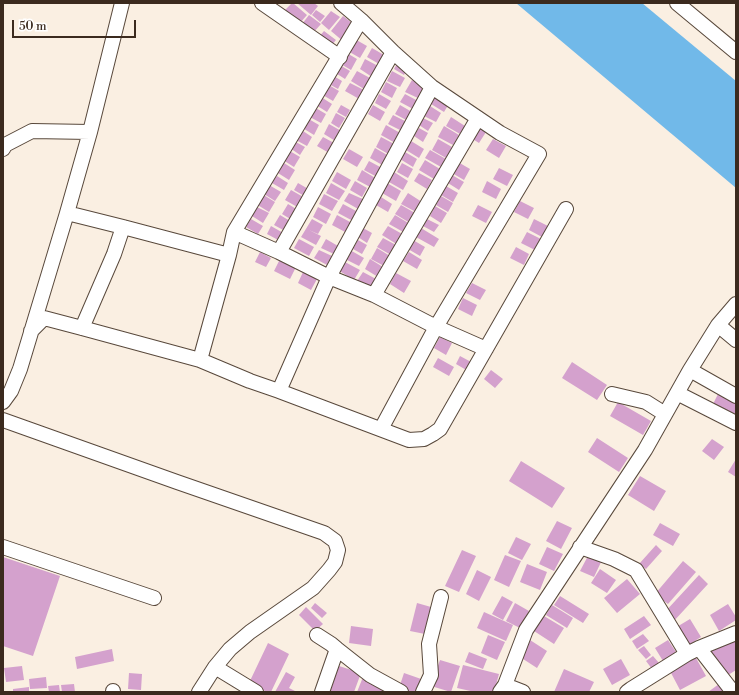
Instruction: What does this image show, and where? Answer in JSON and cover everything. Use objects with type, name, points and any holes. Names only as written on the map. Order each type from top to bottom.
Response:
[{"type":"street","points":[[3,402],[11,391],[20,368],[67,213],[90,132],[122,3]]},
{"type":"street","points":[[262,3],[340,57]]},
{"type":"street","points":[[341,3],[432,87],[500,133],[539,154],[436,327],[381,429]]},
{"type":"street","points":[[677,3],[736,52]]},
{"type":"street","points":[[200,360],[234,232],[361,20]]},
{"type":"street","points":[[279,252],[393,52]]},
{"type":"street","points":[[279,391],[329,277],[432,87]]},
{"type":"street","points":[[374,295],[478,118]]},
{"type":"street","points":[[3,149],[5,145],[32,131],[90,132]]},
{"type":"street","points":[[31,331],[44,318],[200,360],[250,381],[409,440],[424,439],[440,429],[566,209]]},
{"type":"street","points":[[67,213],[229,255]]},
{"type":"street","points":[[82,328],[114,254],[123,227]]},
{"type":"street","points":[[234,232],[329,277],[374,295],[436,327],[486,349]]},
{"type":"street","points":[[523,692],[503,688],[526,630],[645,450],[677,392],[718,325],[736,304]]},
{"type":"street","points":[[718,325],[736,340]]},
{"type":"street","points":[[690,370],[736,396]]},
{"type":"street","points":[[677,392],[736,423]]},
{"type":"street","points":[[612,394],[646,402],[665,414]]},
{"type":"street","points":[[3,420],[184,485],[324,533],[335,541],[338,550],[335,562],[330,570],[313,588],[250,632],[230,649],[199,692]]},
{"type":"street","points":[[3,547],[154,598]]},
{"type":"street","points":[[580,547],[614,559],[636,570],[693,651],[733,692]]},
{"type":"street","points":[[423,692],[431,675],[429,644],[441,597]]},
{"type":"street","points":[[627,692],[693,651],[736,633]]},
{"type":"street","points":[[317,635],[331,644],[370,675],[400,692]]},
{"type":"street","points":[[322,692],[337,649]]},
{"type":"street","points":[[215,668],[256,692]]},
{"type":"water","points":[[516,3],[642,3],[736,81],[736,188]]},
{"type":"building","points":[[292,3],[307,15],[300,23],[285,10]]},
{"type":"building","points":[[297,3],[314,3],[318,6],[311,15]]},
{"type":"building","points":[[316,10],[325,16],[320,22],[312,15]]},
{"type":"building","points":[[331,11],[340,17],[329,30],[321,23]]},
{"type":"building","points":[[309,15],[321,24],[313,33],[302,24]]},
{"type":"building","points":[[343,16],[356,26],[344,42],[331,31]]},
{"type":"building","points":[[324,31],[336,40],[330,47],[318,38]]},
{"type":"building","points":[[353,38],[367,46],[360,58],[346,50]]},
{"type":"building","points":[[372,48],[384,55],[379,64],[367,57]]},
{"type":"building","points":[[345,52],[357,59],[351,70],[339,63]]},
{"type":"building","points":[[365,59],[378,66],[372,77],[360,69]]},
{"type":"building","points":[[398,62],[408,67],[404,75],[394,69]]},
{"type":"building","points":[[338,64],[350,71],[345,79],[334,72]]},
{"type":"building","points":[[357,71],[370,78],[364,89],[351,81]]},
{"type":"building","points":[[392,71],[405,78],[400,87],[387,81]]},
{"type":"building","points":[[332,75],[342,81],[338,89],[327,83]]},
{"type":"building","points":[[412,80],[426,88],[420,99],[405,92]]},
{"type":"building","points":[[386,82],[397,88],[392,98],[381,92]]},
{"type":"building","points":[[350,83],[366,91],[361,100],[345,91]]},
{"type":"building","points":[[327,84],[339,91],[333,101],[321,94]]},
{"type":"building","points":[[379,94],[391,101],[386,109],[375,103]]},
{"type":"building","points":[[405,94],[418,101],[413,109],[400,102]]},
{"type":"building","points":[[436,94],[450,102],[444,112],[431,104]]},
{"type":"building","points":[[321,97],[332,104],[327,112],[316,105]]},
{"type":"building","points":[[341,105],[350,110],[346,117],[337,112]]},
{"type":"building","points":[[373,105],[385,112],[380,121],[368,114]]},
{"type":"building","points":[[400,105],[412,112],[408,121],[395,114]]},
{"type":"building","points":[[430,106],[441,113],[436,122],[424,116]]},
{"type":"building","points":[[314,107],[326,114],[321,123],[308,116]]},
{"type":"building","points":[[336,113],[345,118],[339,128],[331,123]]},
{"type":"building","points":[[393,115],[407,122],[402,131],[388,124]]},
{"type":"building","points":[[451,117],[465,126],[460,134],[446,126]]},
{"type":"building","points":[[307,118],[319,125],[314,135],[301,127]]},
{"type":"building","points":[[423,118],[433,123],[428,131],[419,125]]},
{"type":"building","points":[[329,124],[343,132],[337,142],[324,134]]},
{"type":"building","points":[[386,125],[402,134],[397,144],[381,135]]},
{"type":"building","points":[[444,126],[459,135],[453,145],[438,137]]},
{"type":"building","points":[[477,127],[486,132],[479,143],[471,138]]},
{"type":"building","points":[[419,128],[428,133],[423,142],[414,136]]},
{"type":"building","points":[[300,129],[312,137],[307,146],[294,139]]},
{"type":"building","points":[[323,137],[334,143],[329,153],[317,146]]},
{"type":"building","points":[[381,137],[396,145],[390,155],[376,147]]},
{"type":"building","points":[[438,139],[452,147],[446,158],[432,150]]},
{"type":"building","points":[[493,139],[506,146],[499,158],[486,150]]},
{"type":"building","points":[[294,141],[305,147],[300,155],[290,148]]},
{"type":"building","points":[[411,141],[424,149],[419,158],[406,150]]},
{"type":"building","points":[[375,148],[389,156],[384,166],[370,158]]},
{"type":"building","points":[[349,149],[363,157],[357,167],[343,159]]},
{"type":"building","points":[[288,150],[300,157],[294,167],[283,160]]},
{"type":"building","points":[[430,150],[446,159],[441,167],[425,158]]},
{"type":"building","points":[[405,152],[417,159],[413,167],[400,159]]},
{"type":"building","points":[[425,160],[440,169],[434,179],[419,170]]},
{"type":"building","points":[[369,161],[382,168],[377,177],[364,170]]},
{"type":"building","points":[[458,162],[470,169],[464,180],[452,173]]},
{"type":"building","points":[[284,163],[295,170],[289,180],[278,173]]},
{"type":"building","points":[[402,163],[413,169],[408,178],[397,172]]},
{"type":"building","points":[[499,168],[513,175],[507,186],[493,179]]},
{"type":"building","points":[[362,170],[377,179],[372,188],[357,180]]},
{"type":"building","points":[[337,172],[351,180],[346,189],[332,181]]},
{"type":"building","points":[[394,172],[408,181],[403,190],[389,182]]},
{"type":"building","points":[[419,173],[432,180],[427,189],[414,181]]},
{"type":"building","points":[[452,175],[464,182],[459,190],[448,183]]},
{"type":"building","points":[[277,176],[288,183],[284,190],[272,183]]},
{"type":"building","points":[[355,181],[367,188],[362,197],[350,190]]},
{"type":"building","points":[[487,181],[501,189],[496,199],[482,192]]},
{"type":"building","points":[[298,183],[310,190],[306,197],[294,190]]},
{"type":"building","points":[[331,183],[345,191],[339,200],[326,193]]},
{"type":"building","points":[[387,183],[401,191],[396,201],[382,193]]},
{"type":"building","points":[[269,185],[281,192],[275,201],[264,194]]},
{"type":"building","points":[[446,186],[458,193],[453,202],[441,195]]},
{"type":"building","points":[[291,190],[305,198],[299,208],[285,200]]},
{"type":"building","points":[[349,193],[365,200],[360,210],[344,201]]},
{"type":"building","points":[[408,193],[422,202],[416,212],[401,204]]},
{"type":"building","points":[[262,194],[275,202],[269,212],[256,204]]},
{"type":"building","points":[[324,194],[338,201],[332,211],[319,204]]},
{"type":"building","points":[[441,196],[453,203],[448,212],[436,205]]},
{"type":"building","points":[[381,197],[392,204],[388,212],[376,205]]},
{"type":"building","points":[[520,201],[534,208],[528,219],[514,212]]},
{"type":"building","points":[[288,204],[298,210],[292,220],[282,214]]},
{"type":"building","points":[[343,204],[358,212],[353,221],[338,213]]},
{"type":"building","points":[[401,205],[415,213],[410,223],[395,214]]},
{"type":"building","points":[[478,205],[492,212],[486,223],[472,216]]},
{"type":"building","points":[[435,206],[447,213],[441,223],[430,216]]},
{"type":"building","points":[[257,207],[269,213],[263,223],[252,216]]},
{"type":"building","points":[[318,207],[331,214],[326,224],[313,217]]},
{"type":"building","points":[[280,215],[290,221],[285,231],[274,225]]},
{"type":"building","points":[[337,215],[352,223],[347,233],[332,225]]},
{"type":"building","points":[[395,215],[410,224],[405,233],[389,224]]},
{"type":"building","points":[[251,219],[263,226],[258,234],[246,227]]},
{"type":"building","points":[[312,219],[323,225],[318,234],[309,230],[321,236],[316,245],[301,237]]},
{"type":"building","points":[[427,219],[439,225],[434,232],[423,226]]},
{"type":"building","points":[[534,219],[548,226],[542,237],[529,230]]},
{"type":"building","points":[[271,226],[285,234],[280,241],[267,234]]},
{"type":"building","points":[[388,226],[404,235],[398,245],[382,235]]},
{"type":"building","points":[[363,228],[372,233],[367,243],[358,237]]},
{"type":"building","points":[[421,228],[439,239],[434,247],[416,237]]},
{"type":"building","points":[[527,232],[541,239],[535,250],[521,243]]},
{"type":"building","points":[[383,238],[396,245],[391,255],[377,247]]},
{"type":"building","points":[[299,239],[314,247],[309,256],[294,248]]},
{"type":"building","points":[[326,239],[338,246],[334,254],[321,248]]},
{"type":"building","points":[[358,240],[367,245],[362,254],[353,249]]},
{"type":"building","points":[[413,240],[425,247],[420,256],[408,249]]},
{"type":"building","points":[[516,247],[529,254],[524,265],[510,258]]},
{"type":"building","points":[[377,248],[390,256],[384,266],[371,259]]},
{"type":"building","points":[[319,250],[332,256],[327,265],[314,258]]},
{"type":"building","points":[[350,250],[364,258],[359,266],[345,259]]},
{"type":"building","points":[[260,252],[271,258],[266,267],[255,262]]},
{"type":"building","points":[[409,252],[422,260],[417,269],[403,261]]},
{"type":"building","points":[[280,259],[296,267],[290,279],[274,271]]},
{"type":"building","points":[[370,259],[383,267],[378,277],[365,269]]},
{"type":"building","points":[[343,261],[360,270],[354,280],[338,270]]},
{"type":"building","points":[[303,272],[317,279],[311,290],[298,283]]},
{"type":"building","points":[[363,272],[376,279],[370,289],[357,281]]},
{"type":"building","points":[[396,273],[411,281],[404,293],[390,284]]},
{"type":"building","points":[[472,283],[486,290],[480,300],[466,293]]},
{"type":"building","points":[[463,298],[477,305],[472,316],[458,309]]},
{"type":"building","points":[[440,337],[452,343],[446,355],[434,348]]},
{"type":"building","points":[[460,356],[473,363],[468,371],[456,364]]},
{"type":"building","points":[[438,358],[454,367],[449,376],[433,367]]},
{"type":"building","points":[[572,362],[607,385],[597,400],[562,378]]},
{"type":"building","points":[[491,370],[503,379],[495,388],[484,379]]},
{"type":"building","points":[[719,392],[736,400],[736,414],[713,404]]},
{"type":"building","points":[[618,402],[651,421],[643,435],[610,416]]},
{"type":"building","points":[[597,438],[628,458],[619,472],[588,452]]},
{"type":"building","points":[[712,439],[724,447],[714,460],[702,451]]},
{"type":"building","points":[[736,459],[736,477],[728,472]]},
{"type":"building","points":[[521,461],[565,488],[552,508],[509,481]]},
{"type":"building","points":[[640,476],[666,491],[654,511],[628,495]]},
{"type":"building","points":[[557,521],[572,528],[561,549],[546,541]]},
{"type":"building","points":[[660,523],[680,534],[673,546],[653,535]]},
{"type":"building","points":[[516,537],[531,544],[522,560],[508,553]]},
{"type":"building","points":[[656,545],[662,551],[646,569],[639,564]]},
{"type":"building","points":[[547,547],[563,554],[554,571],[539,564]]},
{"type":"building","points":[[462,550],[476,556],[459,592],[445,586]]},
{"type":"building","points":[[589,554],[602,560],[594,577],[580,571]]},
{"type":"building","points":[[505,555],[521,561],[509,587],[494,580]]},
{"type":"building","points":[[3,557],[60,576],[33,656],[3,646]]},
{"type":"building","points":[[683,561],[696,572],[668,604],[655,594]]},
{"type":"building","points":[[527,564],[547,572],[540,590],[520,582]]},
{"type":"building","points":[[600,569],[616,580],[607,593],[591,583]]},
{"type":"building","points":[[477,570],[491,577],[479,601],[466,594]]},
{"type":"building","points":[[699,575],[708,584],[673,622],[664,613]]},
{"type":"building","points":[[627,579],[640,594],[617,613],[604,598]]},
{"type":"building","points":[[502,596],[513,602],[503,620],[492,614]]},
{"type":"building","points":[[560,596],[589,614],[583,623],[554,605]]},
{"type":"building","points":[[315,603],[327,613],[322,618],[311,608]]},
{"type":"building","points":[[417,603],[431,607],[425,634],[410,631]]},
{"type":"building","points":[[515,603],[529,611],[520,628],[506,621]]},
{"type":"building","points":[[728,604],[736,617],[736,620],[719,631],[710,615]]},
{"type":"building","points":[[552,605],[573,618],[567,628],[546,615]]},
{"type":"building","points":[[306,607],[323,624],[315,631],[299,615]]},
{"type":"building","points":[[484,612],[513,625],[506,641],[477,628]]},
{"type":"building","points":[[544,616],[564,628],[554,644],[534,631]]},
{"type":"building","points":[[644,616],[651,625],[630,639],[624,629]]},
{"type":"building","points":[[690,619],[701,637],[687,646],[675,628]]},
{"type":"building","points":[[351,626],[373,629],[371,646],[349,643]]},
{"type":"building","points":[[643,634],[649,641],[637,649],[632,641]]},
{"type":"building","points":[[488,635],[505,642],[497,660],[481,653]]},
{"type":"building","points":[[736,637],[736,670],[725,677],[710,651]]},
{"type":"building","points":[[530,640],[547,651],[537,668],[520,657]]},
{"type":"building","points":[[668,640],[676,652],[663,661],[655,648]]},
{"type":"building","points":[[268,643],[289,654],[271,692],[267,692],[249,683]]},
{"type":"building","points":[[644,646],[651,655],[646,659],[638,650]]},
{"type":"building","points":[[112,649],[114,661],[77,669],[75,657]]},
{"type":"building","points":[[469,652],[487,659],[483,669],[465,662]]},
{"type":"building","points":[[653,656],[659,663],[652,669],[646,661]]},
{"type":"building","points":[[696,658],[706,676],[680,690],[670,671]]},
{"type":"building","points":[[621,659],[630,675],[612,685],[603,669]]},
{"type":"building","points":[[440,660],[460,666],[451,692],[431,686]]},
{"type":"building","points":[[463,665],[499,674],[494,692],[475,692],[457,688]]},
{"type":"building","points":[[22,666],[24,680],[6,682],[4,668]]},
{"type":"building","points":[[339,666],[361,673],[354,692],[330,692]]},
{"type":"building","points":[[564,669],[594,682],[589,692],[554,692]]},
{"type":"building","points":[[286,672],[295,677],[289,688],[297,692],[275,692]]},
{"type":"building","points":[[129,673],[142,674],[141,690],[128,689]]},
{"type":"building","points":[[404,673],[424,680],[420,692],[410,692],[399,688]]},
{"type":"building","points":[[46,677],[47,688],[30,689],[29,679]]},
{"type":"building","points":[[363,677],[394,692],[357,692]]},
{"type":"building","points":[[74,684],[75,692],[62,692],[61,685]]},
{"type":"building","points":[[719,684],[725,692],[708,692]]},
{"type":"building","points":[[59,685],[60,692],[49,692],[48,686]]},
{"type":"building","points":[[29,687],[29,692],[13,692],[13,689]]}]
